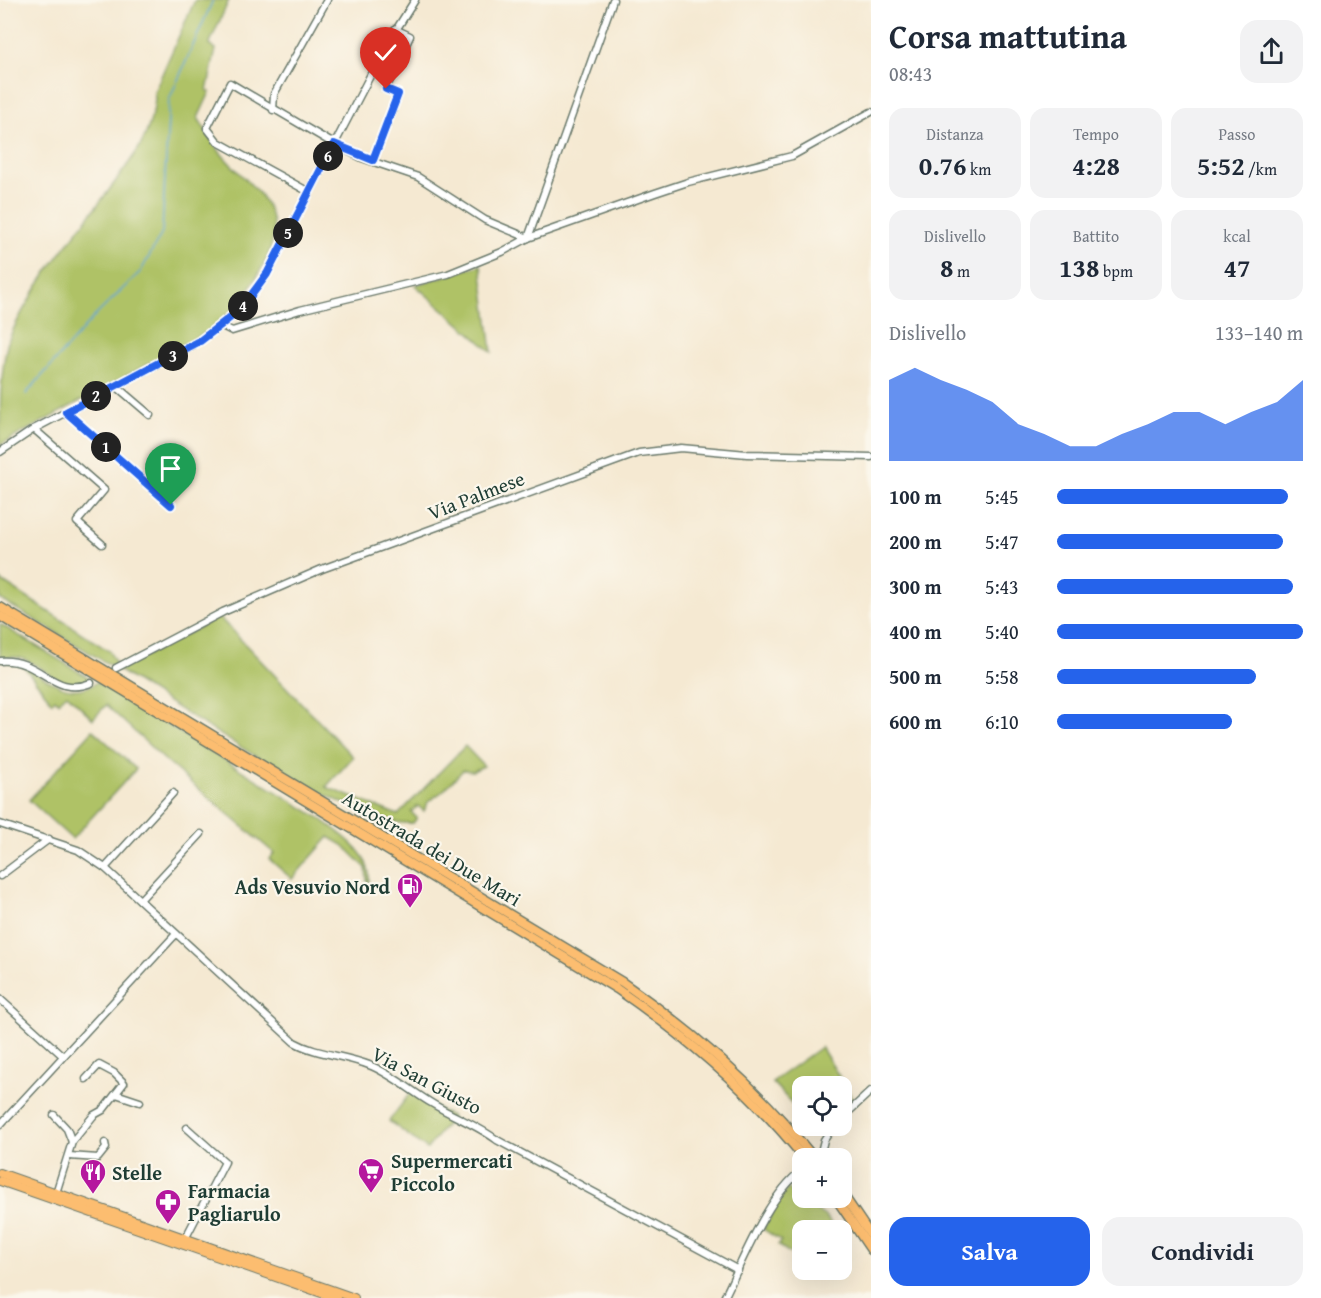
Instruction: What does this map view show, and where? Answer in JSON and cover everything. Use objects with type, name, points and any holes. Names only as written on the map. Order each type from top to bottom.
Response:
[{"type":"highway","name":"Autostrada dei Due Mari","points":[[0,607],[622,982],[674,1020],[738,1075],[808,1148]]},
{"type":"highway","name":"Autostrada dei Due Mari","points":[[0,616],[617,989],[677,1033],[732,1080],[795,1148]]},
{"type":"highway","points":[[852,1207],[871,1236]]},
{"type":"highway","points":[[842,1208],[871,1250]]},
{"type":"main road","points":[[0,1173],[354,1298]]},
{"type":"main road","points":[[0,1183],[336,1298]]},
{"type":"street","points":[[273,110],[274,94],[327,0]]},
{"type":"street","points":[[0,452],[34,429],[185,350],[222,326],[241,309],[267,274],[395,29],[415,0]]},
{"type":"street","points":[[528,238],[613,0]]},
{"type":"street","points":[[373,160],[398,94],[386,89],[410,36],[395,29]]},
{"type":"street","points":[[309,192],[218,142],[207,128],[230,83],[334,144],[417,177],[485,220],[528,238]]},
{"type":"street","points":[[222,326],[232,331],[300,310],[448,274],[502,252],[528,238],[688,182],[792,156],[871,112]]},
{"type":"street","points":[[116,386],[150,415]]},
{"type":"street","points":[[66,412],[171,505]]},
{"type":"street","points":[[34,429],[104,490],[77,522],[102,544]]},
{"type":"street","name":"Via Palmese","points":[[116,668],[223,612],[322,569],[639,453],[681,448],[747,454],[871,457]]},
{"type":"street","points":[[0,660],[29,664],[65,687],[78,688],[91,683]]},
{"type":"street","points":[[105,868],[173,793]]},
{"type":"street","name":"Via San Giusto","points":[[0,824],[78,850],[105,868],[294,1042],[318,1053],[347,1058],[378,1069],[434,1104],[477,1125],[497,1140],[738,1270]]},
{"type":"street","points":[[140,900],[201,834]]},
{"type":"street","points":[[0,876],[49,839]]},
{"type":"street","points":[[0,1125],[176,934]]},
{"type":"street","points":[[0,999],[63,1056]]},
{"type":"street","points":[[56,1193],[72,1142],[92,1117],[101,1112],[124,1083],[114,1073],[98,1065],[86,1079]]},
{"type":"street","points":[[852,1109],[871,1092]]},
{"type":"street","points":[[116,1094],[140,1102]]},
{"type":"street","points":[[54,1114],[67,1129],[72,1142]]},
{"type":"street","points":[[185,1239],[225,1162],[187,1128]]},
{"type":"street","points":[[69,1156],[98,1158],[107,1147],[105,1143]]},
{"type":"street","points":[[724,1298],[776,1200],[792,1178]]},
{"type":"green space","points":[[195,0],[229,0],[209,45],[216,49],[207,91],[210,92],[198,118],[220,152],[252,185],[268,208],[273,221],[273,236],[269,253],[242,301],[239,299],[236,302],[239,304],[207,332],[0,445],[2,379],[8,341],[21,314],[52,265],[139,148],[153,112],[154,92]]},
{"type":"green space","points":[[481,265],[492,352],[415,285]]},
{"type":"green space","points":[[0,580],[109,651],[117,665],[113,667],[0,599]]},
{"type":"green space","points":[[219,617],[353,757],[326,787],[398,815],[465,746],[484,766],[473,771],[463,770],[443,791],[428,802],[424,811],[418,806],[411,812],[417,818],[413,823],[387,820],[352,807],[310,787],[221,735],[118,670]]},
{"type":"green space","points":[[0,624],[91,679],[82,684],[66,684],[25,659],[0,658]]},
{"type":"green space","points":[[22,664],[49,681],[68,688],[87,687],[97,682],[318,817],[360,853],[369,871],[369,882],[367,883],[366,868],[343,845],[329,837],[292,879],[269,859],[274,853],[167,762],[106,705],[93,719],[67,694],[58,702],[55,699],[52,702]]},
{"type":"green space","points":[[93,730],[136,769],[72,839],[29,800]]},
{"type":"green space","points":[[821,1047],[839,1076],[792,1076],[792,1103],[772,1082]]},
{"type":"green space","points":[[411,1092],[452,1117],[427,1149],[389,1121]]},
{"type":"green space","points":[[787,1188],[792,1192],[792,1208],[814,1208],[828,1220],[792,1220],[792,1254],[778,1245],[781,1241],[763,1229]]},
{"type":"waterway","points":[[26,394],[92,319],[141,271],[162,233],[169,100],[213,0]]},
{"type":"place","name":"Ads Vesuvio Nord","points":[[410,909]]},
{"type":"place","name":"Supermercati Piccolo","points":[[371,1194]]},
{"type":"place","name":"Stelle","points":[[93,1195]]},
{"type":"place","name":"Farmacia Pagliarulo","points":[[168,1225]]},
{"type":"route","points":[[171,505],[66,412],[185,350],[214,332],[241,309],[267,274],[334,144],[362,158],[373,160],[398,94],[386,89]]}]
